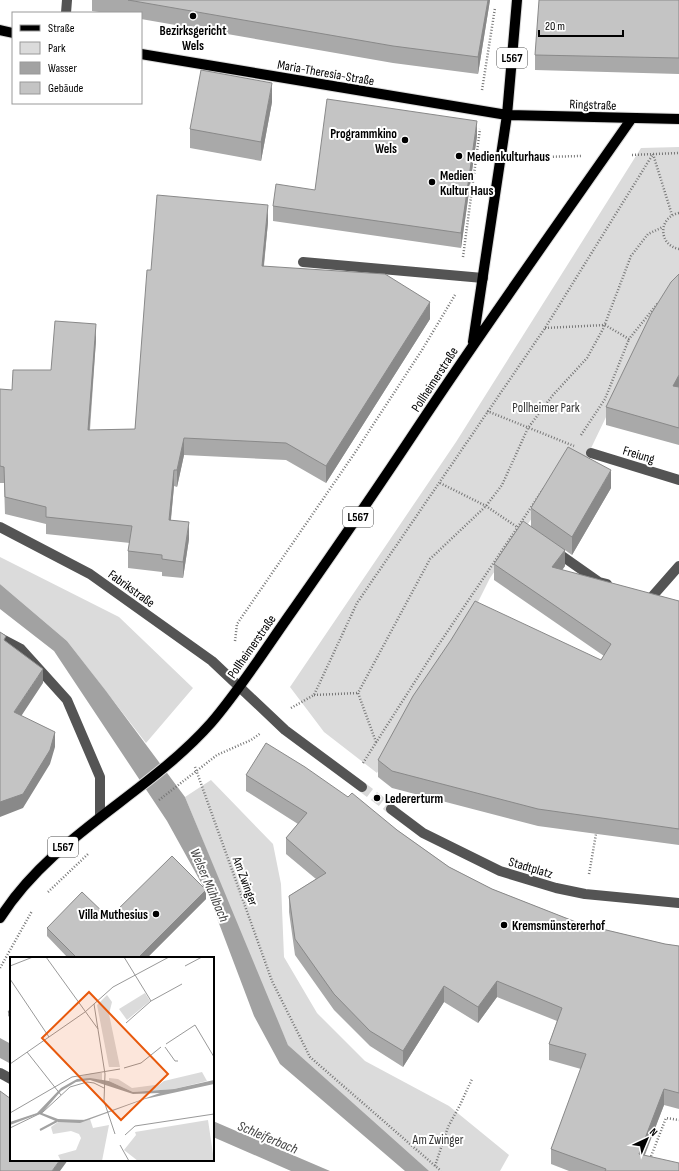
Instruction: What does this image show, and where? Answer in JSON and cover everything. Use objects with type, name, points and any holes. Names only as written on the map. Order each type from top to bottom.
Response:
[{"type":"main road","name":"L567","points":[[507,115],[517,0]]},
{"type":"main road","points":[[0,30],[12,32]]},
{"type":"main road","name":"Maria-Theresia-Straße","points":[[142,54],[507,115]]},
{"type":"main road","name":"Ringstraße","points":[[507,115],[679,119]]},
{"type":"main road","name":"Pollheimerstraße","points":[[473,344],[507,115]]},
{"type":"main road","name":"Pollheimerstraße","points":[[0,918],[10,902],[51,856],[100,816],[172,761],[212,722],[376,492],[473,344],[632,118]]},
{"type":"street","points":[[66,12],[68,0]]},
{"type":"street","points":[[303,262],[483,278]]},
{"type":"street","name":"Freiung","points":[[591,452],[679,480]]},
{"type":"street","name":"Fabrikstraße","points":[[0,527],[90,574],[212,662],[239,686]]},
{"type":"street","points":[[527,532],[599,582],[614,587]]},
{"type":"street","points":[[635,594],[650,599],[679,566]]},
{"type":"street","points":[[0,638],[21,649],[67,700],[100,777],[100,816]]},
{"type":"street","points":[[239,686],[277,722],[362,787]]},
{"type":"street","name":"Stadtplatz","points":[[391,809],[423,832],[500,871],[556,888],[585,894],[679,903]]},
{"type":"street","points":[[0,1073],[10,1078]]},
{"type":"path","points":[[482,93],[496,0]]},
{"type":"path","points":[[462,260],[480,141],[480,125]]},
{"type":"path","points":[[630,155],[679,153]]},
{"type":"path","points":[[501,154],[541,157],[586,156]]},
{"type":"path","points":[[653,154],[672,215]]},
{"type":"path","points":[[314,695],[357,603],[545,328],[653,154]]},
{"type":"path","points":[[679,213],[672,215],[665,221],[663,226],[664,238],[667,244],[672,248],[679,249]]},
{"type":"path","points":[[376,742],[358,693],[430,559],[486,506],[502,485],[528,428],[553,395],[587,358],[605,325],[631,256],[648,234],[663,226]]},
{"type":"path","points":[[234,641],[237,624],[354,454],[455,297],[456,290]]},
{"type":"path","points":[[569,452],[605,399],[629,339],[653,308],[663,298]]},
{"type":"path","points":[[545,328],[605,325],[629,339]]},
{"type":"path","points":[[487,411],[591,452]]},
{"type":"path","points":[[440,482],[486,506],[516,527],[527,532]]},
{"type":"path","points":[[352,780],[516,527],[546,484]]},
{"type":"path","points":[[291,708],[314,695],[358,693]]},
{"type":"path","points":[[152,805],[217,755],[251,740],[277,722]]},
{"type":"path","name":"Am Zwinger","points":[[187,748],[197,771],[272,982],[310,1057],[441,1171]]},
{"type":"path","points":[[585,894],[596,834]]},
{"type":"path","points":[[47,893],[90,853]]},
{"type":"path","points":[[0,968],[32,910]]},
{"type":"path","points":[[435,1166],[448,1127],[472,1079]]},
{"type":"path","points":[[648,1164],[666,1118],[679,1120]]},
{"type":"green space","name":"Pollheimer Park","points":[[679,147],[679,286],[645,336],[581,469],[537,511],[490,578],[471,616],[377,773],[324,732],[290,687],[456,442],[641,148]]},
{"type":"green space","points":[[0,557],[119,617],[193,688],[146,743],[67,641],[0,584]]},
{"type":"green space","name":"Am Zwinger","points":[[211,780],[273,844],[281,884],[284,957],[317,1013],[365,1061],[449,1106],[509,1155],[500,1171],[427,1171],[288,1045],[267,998],[185,797]]},
{"type":"water","name":"Welser Mühlbach","points":[[0,584],[67,641],[185,797],[288,1045],[429,1171],[405,1171],[280,1064],[254,1016],[209,897],[167,821],[54,651],[0,609]]},
{"type":"water","points":[[0,1038],[10,1043],[10,1063],[0,1058]]},
{"type":"water","points":[[214,1121],[330,1171],[291,1171],[214,1137]]},
{"type":"building","points":[[128,0],[488,0],[478,57],[393,46]]},
{"type":"building","points":[[539,0],[679,0],[679,58],[535,55]]},
{"type":"building","points":[[201,70],[272,83],[261,142],[190,129]]},
{"type":"building","name":"Medien Kultur Haus","points":[[327,99],[477,121],[461,233],[273,206],[276,184],[315,190]]},
{"type":"building","points":[[157,195],[268,205],[262,266],[385,274],[430,302],[326,466],[286,443],[184,438],[177,470],[174,470],[169,520],[189,522],[183,562],[162,559],[162,555],[128,551],[132,526],[46,517],[46,507],[5,497],[4,467],[0,466],[0,389],[12,390],[13,370],[51,370],[55,321],[96,324],[88,430],[135,429],[147,270],[151,270]]},
{"type":"building","points":[[679,274],[679,375],[673,386],[679,387],[679,428],[606,407],[651,314],[671,282]]},
{"type":"building","points":[[568,447],[611,470],[572,537],[531,508]]},
{"type":"building","points":[[523,521],[565,550],[552,567],[679,601],[679,829],[538,809],[392,771],[378,760],[413,696],[451,640],[475,601],[601,660],[611,644],[494,564]]},
{"type":"building","points":[[0,632],[6,636],[4,640],[43,669],[14,712],[55,732],[50,750],[23,794],[0,802]]},
{"type":"building","points":[[266,743],[305,767],[348,797],[352,793],[397,830],[449,867],[492,889],[581,924],[679,946],[679,1093],[664,1089],[639,1154],[679,1163],[679,1171],[605,1171],[606,1169],[551,1149],[586,1054],[549,1044],[562,1008],[497,981],[478,1007],[444,986],[403,1051],[370,1031],[334,994],[295,939],[289,896],[326,873],[286,838],[307,813],[246,775]]},
{"type":"building","name":"Villa Muthesius","points":[[172,856],[206,890],[139,957],[76,957],[47,928],[82,892],[109,918]]},
{"type":"building","points":[[0,1091],[10,1098],[10,1161],[59,1161],[52,1171],[0,1171]]},
{"type":"tunnel","points":[[362,787],[391,809]]},
{"type":"place","name":"Bezirksgericht Wels","points":[[193,16]]},
{"type":"place","name":"Programmkino Wels","points":[[405,140]]},
{"type":"place","name":"Medienkulturhaus","points":[[459,156]]},
{"type":"place","name":"Medien Kultur Haus","points":[[432,182]]},
{"type":"place","name":"Ledererturm","points":[[377,798]]},
{"type":"place","name":"Villa Muthesius","points":[[156,914]]},
{"type":"place","name":"Kremsmünstererhof","points":[[504,925]]},
{"type":"water label","name":"Schleiferbach","points":[[268,1137]]}]
